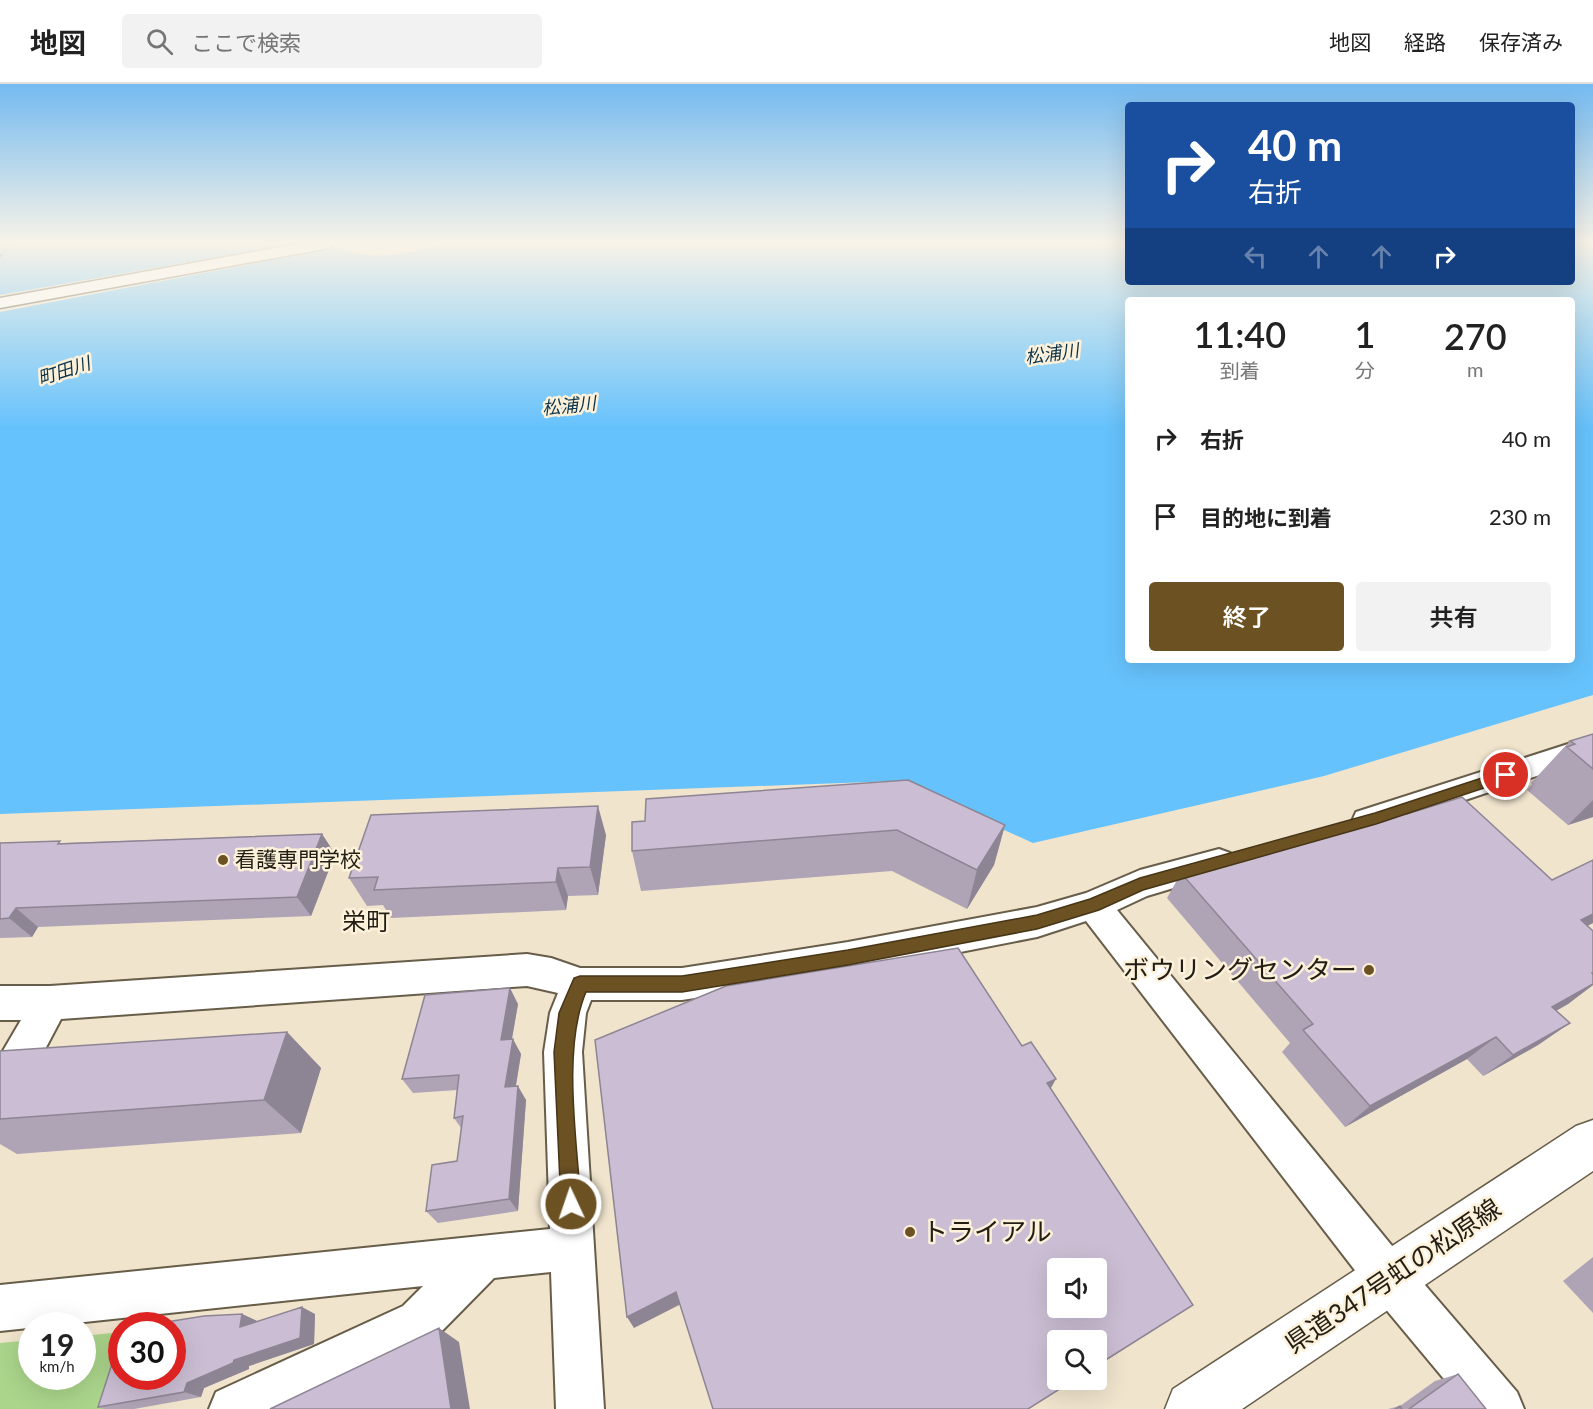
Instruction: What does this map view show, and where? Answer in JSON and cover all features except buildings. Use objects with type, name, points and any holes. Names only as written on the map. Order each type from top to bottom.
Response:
[{"type":"street","points":[[1342,828],[1593,746]]},
{"type":"street","points":[[0,1003],[50,1003],[527,970],[551,974],[580,984],[682,984],[848,958],[1037,922],[1093,905],[1140,884],[1241,856]]},
{"type":"street","points":[[1093,905],[1390,1279],[1500,1409]]},
{"type":"street","points":[[580,984],[568,1013],[563,1052],[580,1409]]},
{"type":"street","points":[[0,1094],[50,1003]]},
{"type":"street","name":"県道347号虹の松原線","points":[[1193,1409],[1593,1143]]},
{"type":"street","points":[[0,1308],[573,1248]]},
{"type":"street","points":[[233,1409],[419,1322],[483,1258]]},
{"type":"green space","points":[[108,1333],[108,1390],[111,1390],[105,1409],[0,1409],[0,1343],[18,1341],[18,1390],[96,1390],[96,1335]]},
{"type":"water","points":[[0,305],[1125,305],[1125,663],[1575,663],[1575,305],[1593,305],[1593,695],[1324,776],[1033,843],[896,781],[0,814]]},
{"type":"pier","points":[[0,305],[37,305],[0,312]]},
{"type":"place","name":"看護専門学校","points":[[223,860]]},
{"type":"place","name":"ボウリングセンター","points":[[1369,970]]},
{"type":"place","name":"トライアル","points":[[910,1232]]},
{"type":"district","name":"栄町","points":[[366,922]]},
{"type":"route","points":[[571,1204],[563,1052],[568,1013],[580,984],[682,984],[848,958],[1037,922],[1093,905],[1140,884],[1376,819],[1506,775]]},
{"type":"water label","name":"松浦川","points":[[1052,354]]},
{"type":"water label","name":"町田川","points":[[64,371]]},
{"type":"water label","name":"松浦川","points":[[569,406]]}]
